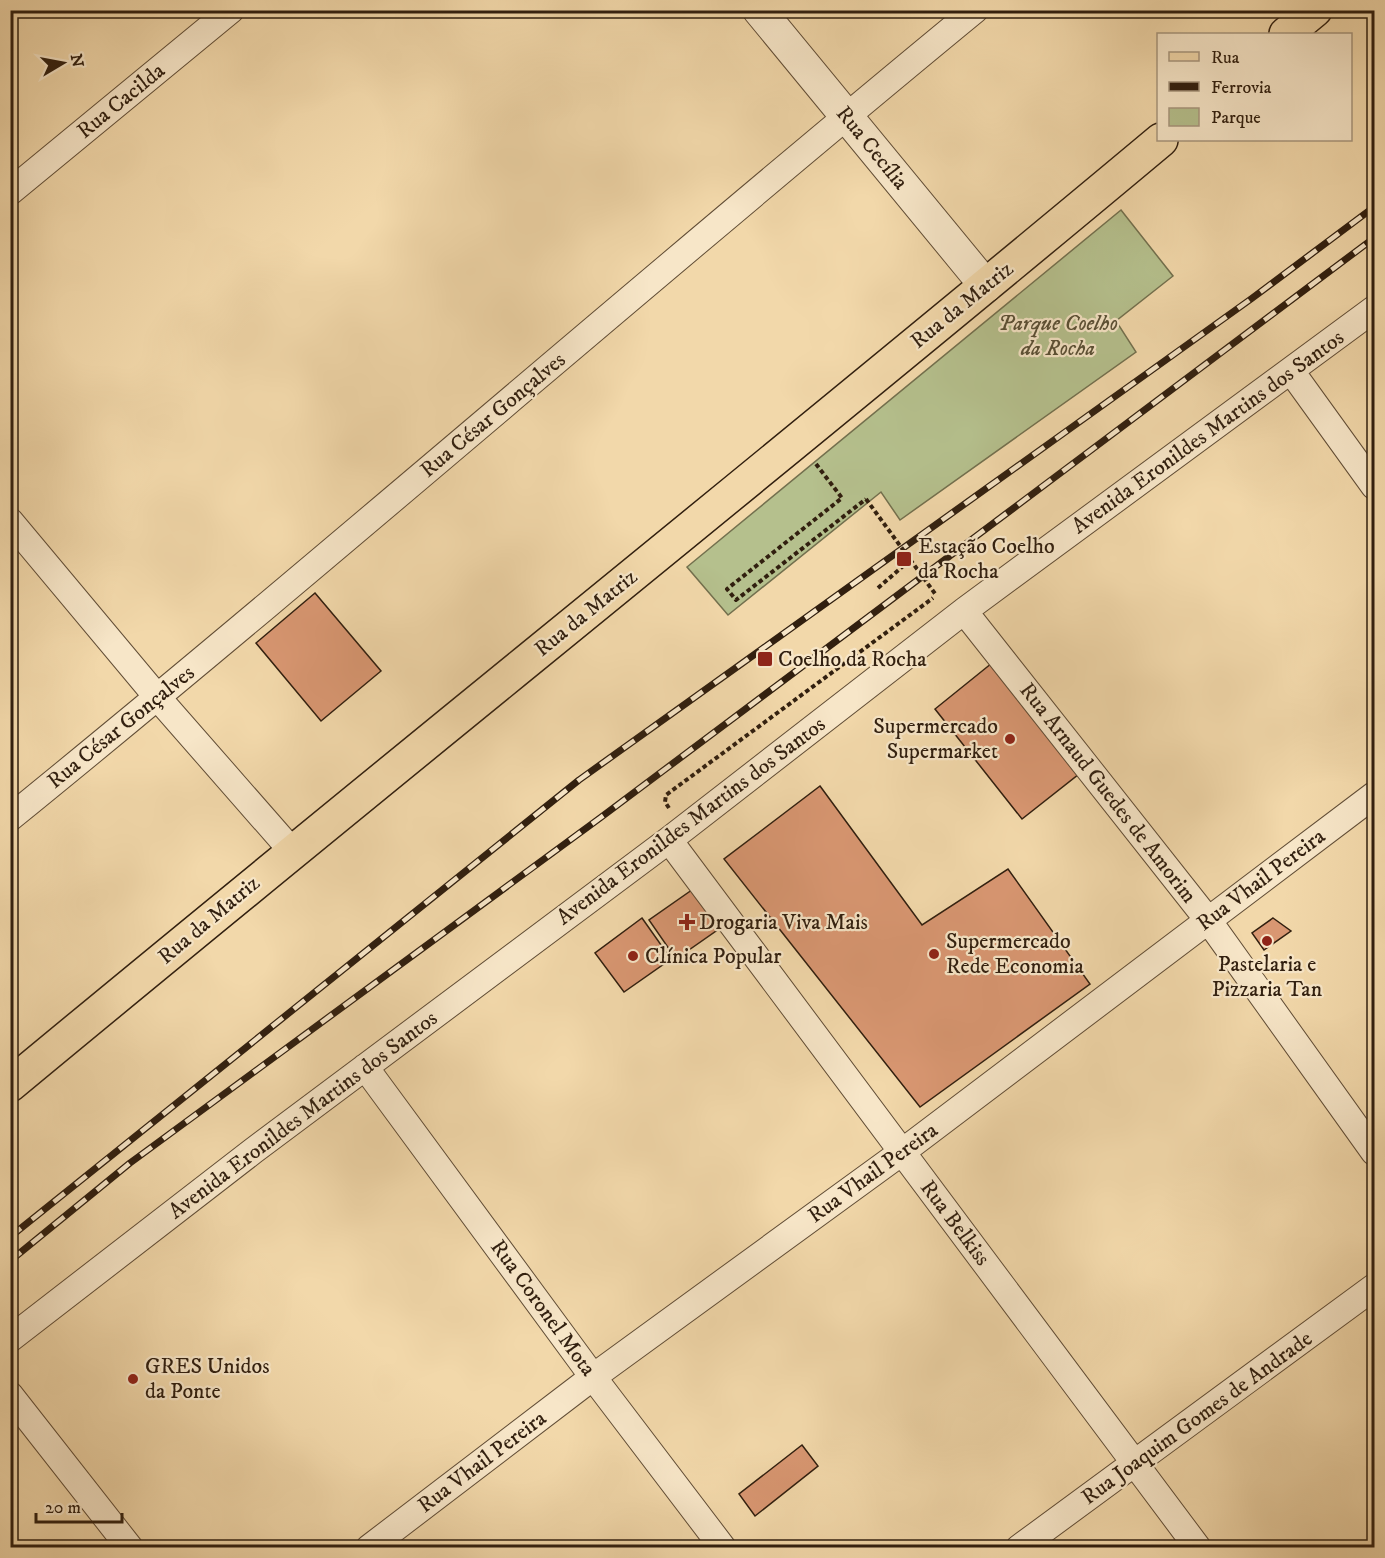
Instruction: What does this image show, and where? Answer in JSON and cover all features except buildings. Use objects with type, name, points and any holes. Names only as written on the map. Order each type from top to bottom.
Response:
[{"type":"main road","points":[[1287,33],[1315,10]]},
{"type":"main road","name":"Rua da Matriz","points":[[10,1085],[1160,141]]},
{"type":"street","name":"Rua Cacilda","points":[[10,192],[231,10]]},
{"type":"street","name":"Rua Cecília","points":[[759,10],[986,286]]},
{"type":"street","name":"Rua César Gonçalves","points":[[10,818],[158,698],[846,116],[975,10]]},
{"type":"street","name":"Avenida Eronildes Martins dos Santos","points":[[10,1339],[365,1067],[675,835],[964,611],[1374,309]]},
{"type":"street","points":[[1291,370],[1374,486]]},
{"type":"street","points":[[10,521],[158,698],[292,852]]},
{"type":"street","name":"Rua Arnaud Guedes de Amorim","points":[[964,611],[1208,920],[1374,1152]]},
{"type":"street","name":"Rua Vhail Pereira","points":[[369,1548],[593,1377],[902,1152],[1374,795]]},
{"type":"street","name":"Rua Belkiss","points":[[675,835],[902,1152],[1198,1548]]},
{"type":"street","name":"Rua Coronel Mota","points":[[365,1067],[593,1377],[723,1548]]},
{"type":"street","name":"Rua Joaquim Gomes de Andrade","points":[[1019,1548],[1374,1287]]},
{"type":"street","points":[[10,1395],[130,1548]]},
{"type":"path","points":[[675,835],[665,802],[666,795],[936,595],[866,499],[736,600],[727,589],[842,498],[798,440]]},
{"type":"path","points":[[878,588],[910,560]]},
{"type":"green space","name":"Parque Coelho da Rocha","points":[[1121,210],[1173,276],[1116,321],[1136,352],[900,520],[881,492],[728,615],[687,567]]},
{"type":"railway","points":[[10,1237],[579,780],[1251,299],[1374,207]]},
{"type":"railway","points":[[10,1261],[130,1163],[600,818],[1374,238]]},
{"type":"place","name":"Estação Coelho da Rocha","points":[[904,559]]},
{"type":"place","name":"Coelho da Rocha","points":[[765,659]]},
{"type":"place","name":"Supermercado Supermarket","points":[[1010,739]]},
{"type":"place","name":"Drogaria Viva Mais","points":[[687,922]]},
{"type":"place","name":"Pastelaria e Pizzaria Tan","points":[[1267,941]]},
{"type":"place","name":"Supermercado Rede Economia","points":[[934,954]]},
{"type":"place","name":"Clínica Popular","points":[[633,956]]},
{"type":"place","name":"GRES Unidos da Ponte","points":[[133,1379]]}]
